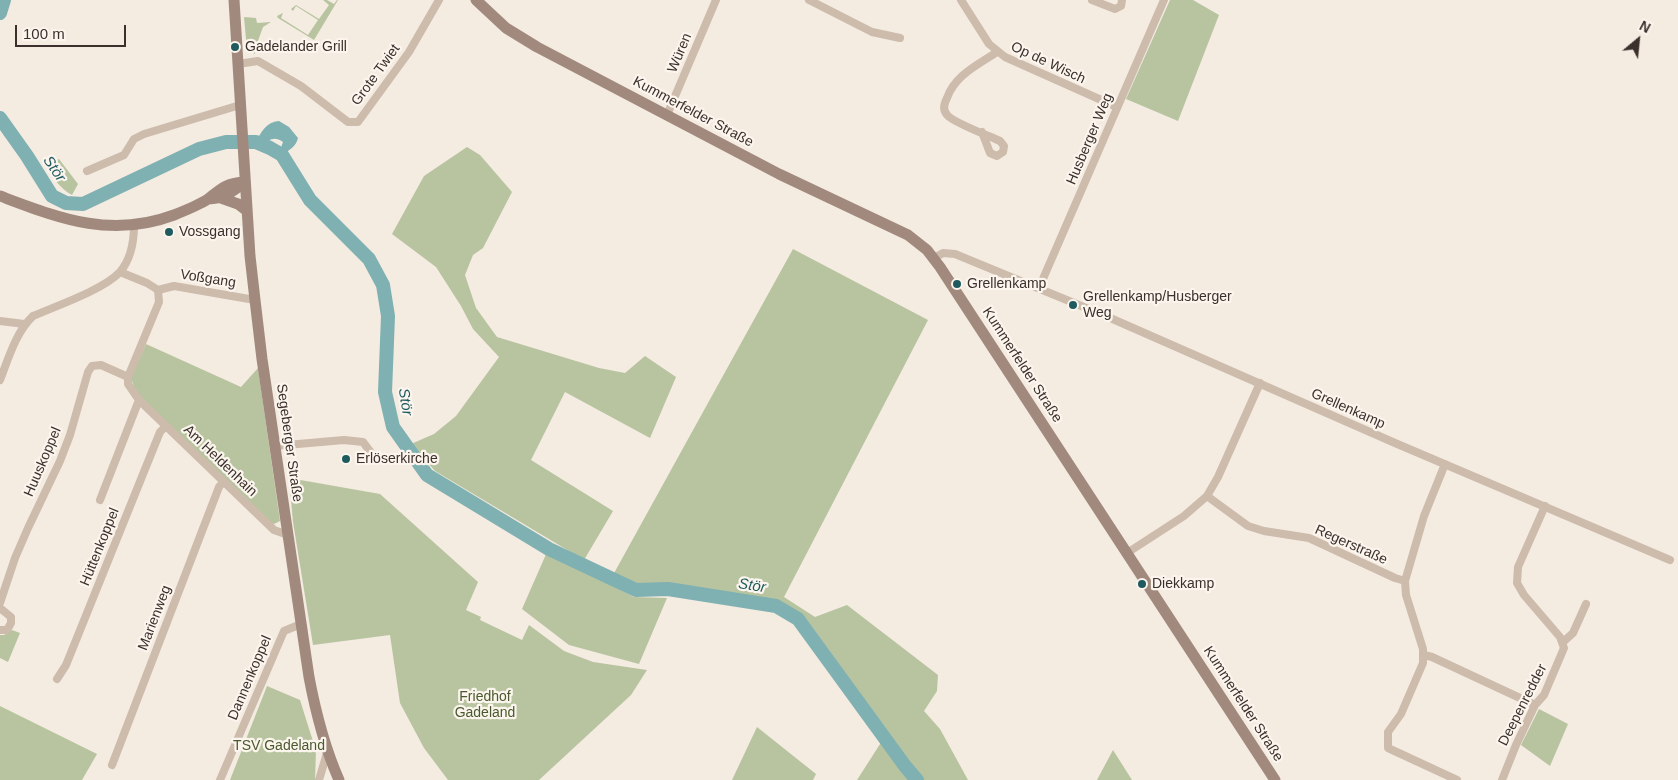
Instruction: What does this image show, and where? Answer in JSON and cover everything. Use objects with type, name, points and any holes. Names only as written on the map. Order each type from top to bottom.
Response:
[{"type":"street","name":"Segeberger Straße","points":[[234,0],[254,300],[274,446],[314,707],[327,753],[339,780]]},
{"type":"street","name":"Grote Twiet","points":[[238,64],[258,61],[301,86],[348,122],[358,122],[409,52],[439,0]]},
{"type":"street","name":"Kummerfelder Straße","points":[[476,0],[495,19],[518,36],[779,174],[908,235],[920,244],[934,258],[1275,780]]},
{"type":"street","name":"Würen","points":[[667,115],[716,0]]},
{"type":"street","points":[[809,0],[872,32],[900,38]]},
{"type":"street","name":"Op de Wisch","points":[[962,0],[984,36],[997,52],[1015,63],[1117,107]]},
{"type":"street","points":[[1093,0],[1115,9],[1121,6],[1122,0]]},
{"type":"street","name":"Husberger Weg","points":[[1039,288],[1164,0]]},
{"type":"street","name":"Op de Wisch","points":[[982,132],[952,119],[945,113],[944,106],[952,84],[997,52]]},
{"type":"street","points":[[87,171],[124,155],[134,139],[144,134],[240,105]]},
{"type":"street","points":[[208,199],[221,198],[230,194],[245,182]]},
{"type":"street","points":[[0,196],[50,215],[81,223],[112,226],[134,225],[174,216],[208,199],[222,188],[234,183],[245,182]]},
{"type":"street","points":[[221,198],[238,204],[247,211]]},
{"type":"street","points":[[0,380],[24,324],[34,316],[104,284],[120,272],[134,242],[134,225]]},
{"type":"street","name":"Grellenkamp","points":[[934,258],[944,253],[955,254],[1039,288],[1670,560]]},
{"type":"street","points":[[120,272],[147,283],[158,290],[159,302],[128,377]]},
{"type":"street","name":"Voßgang","points":[[158,290],[174,286],[254,300]]},
{"type":"street","points":[[0,321],[24,324]]},
{"type":"street","name":"Huuskoppel","points":[[0,603],[22,543],[63,452],[88,372],[92,366],[101,365],[128,377]]},
{"type":"street","name":"Am Heldenhain","points":[[128,377],[128,384],[139,400],[274,530],[288,535]]},
{"type":"street","points":[[1127,553],[1184,516],[1207,496],[1260,384]]},
{"type":"street","points":[[100,500],[139,400]]},
{"type":"street","name":"Hüttenkoppel","points":[[58,679],[66,665],[160,432],[166,426]]},
{"type":"street","points":[[274,446],[344,440],[362,442],[372,454]]},
{"type":"street","points":[[1445,464],[1424,516],[1405,581],[1406,595],[1424,655],[1420,671],[1401,714],[1388,732],[1388,748],[1457,780]]},
{"type":"street","name":"Marienweg","points":[[112,765],[219,488],[223,482]]},
{"type":"street","name":"Regerstraße","points":[[1207,496],[1248,526],[1264,531],[1309,538],[1405,581]]},
{"type":"street","points":[[1545,506],[1518,567],[1517,583],[1524,595],[1563,642]]},
{"type":"street","name":"Deepenredder","points":[[1502,780],[1506,767],[1535,704],[1544,695],[1562,654],[1563,642],[1573,633],[1586,604]]},
{"type":"street","points":[[0,608],[11,617],[11,623],[7,630],[0,630]]},
{"type":"street","name":"Dannenkoppel","points":[[220,780],[284,631],[301,624]]},
{"type":"street","points":[[1424,655],[1535,704]]},
{"type":"street","points":[[320,780],[327,753]]},
{"type":"green space","points":[[323,0],[334,4],[338,0],[314,40],[277,16],[283,13],[281,18],[308,35],[318,20],[296,6],[293,11],[291,9],[296,5],[319,19],[329,5]]},
{"type":"green space","points":[[1170,0],[1193,0],[1219,15],[1178,121],[1126,99]]},
{"type":"green space","points":[[244,17],[256,18],[257,23],[271,22],[263,27],[255,54],[247,50]]},
{"type":"green space","points":[[467,147],[480,155],[512,192],[483,248],[473,255],[465,275],[476,308],[497,337],[599,368],[625,373],[645,356],[676,377],[650,438],[565,392],[531,460],[613,511],[584,560],[435,471],[411,444],[434,434],[456,416],[499,357],[473,329],[436,267],[392,234],[424,176]]},
{"type":"green space","points":[[59,159],[78,184],[72,195],[60,186],[45,165]]},
{"type":"green space","points":[[793,249],[928,320],[784,597],[815,617],[847,605],[938,675],[937,691],[924,711],[940,729],[968,780],[857,780],[882,741],[893,758],[904,754],[807,620],[779,604],[665,583],[631,583],[613,575]]},
{"type":"green space","points":[[146,344],[241,387],[258,368],[280,521],[274,524],[267,521],[143,400],[134,387],[131,378]]},
{"type":"green space","name":"Friedhof Gadeland","points":[[289,478],[380,494],[478,582],[466,610],[481,617],[480,620],[522,640],[529,625],[564,651],[593,662],[647,670],[631,695],[539,780],[448,780],[424,748],[400,703],[390,635],[313,645],[293,522]]},
{"type":"green space","points":[[547,552],[634,597],[667,598],[639,664],[569,645],[522,609]]},
{"type":"green space","points":[[12,630],[20,633],[8,662],[0,658],[0,635],[4,635]]},
{"type":"green space","name":"TSV Gadeland","points":[[267,686],[300,700],[316,751],[315,780],[230,780]]},
{"type":"green space","points":[[0,706],[97,754],[82,780],[0,780]]},
{"type":"green space","points":[[1539,709],[1568,724],[1550,766],[1521,745]]},
{"type":"green space","points":[[757,727],[816,774],[813,780],[732,780]]},
{"type":"green space","points":[[1113,750],[1132,780],[1097,780]]},
{"type":"water","points":[[279,121],[289,127],[298,138],[294,146],[282,155],[279,153],[283,142],[280,140],[272,139],[263,145],[256,142],[267,125]]},
{"type":"waterway","name":"Stör","points":[[0,13],[4,0]]},
{"type":"waterway","name":"Stör","points":[[0,118],[52,196],[66,203],[83,204],[199,149],[226,142],[256,142],[282,155],[310,200],[369,259],[383,285],[388,316],[385,392],[393,427],[427,475],[549,549],[636,590],[668,589],[776,606],[798,619],[917,780]]},
{"type":"place","name":"Gadelander Grill","points":[[235,47]]},
{"type":"place","name":"Vossgang","points":[[169,232]]},
{"type":"place","name":"Grellenkamp","points":[[957,284]]},
{"type":"place","name":"Grellenkamp/Husberger Weg","points":[[1073,305]]},
{"type":"place","name":"Erlöserkirche","points":[[346,459]]},
{"type":"place","name":"Diekkamp","points":[[1142,584]]}]
